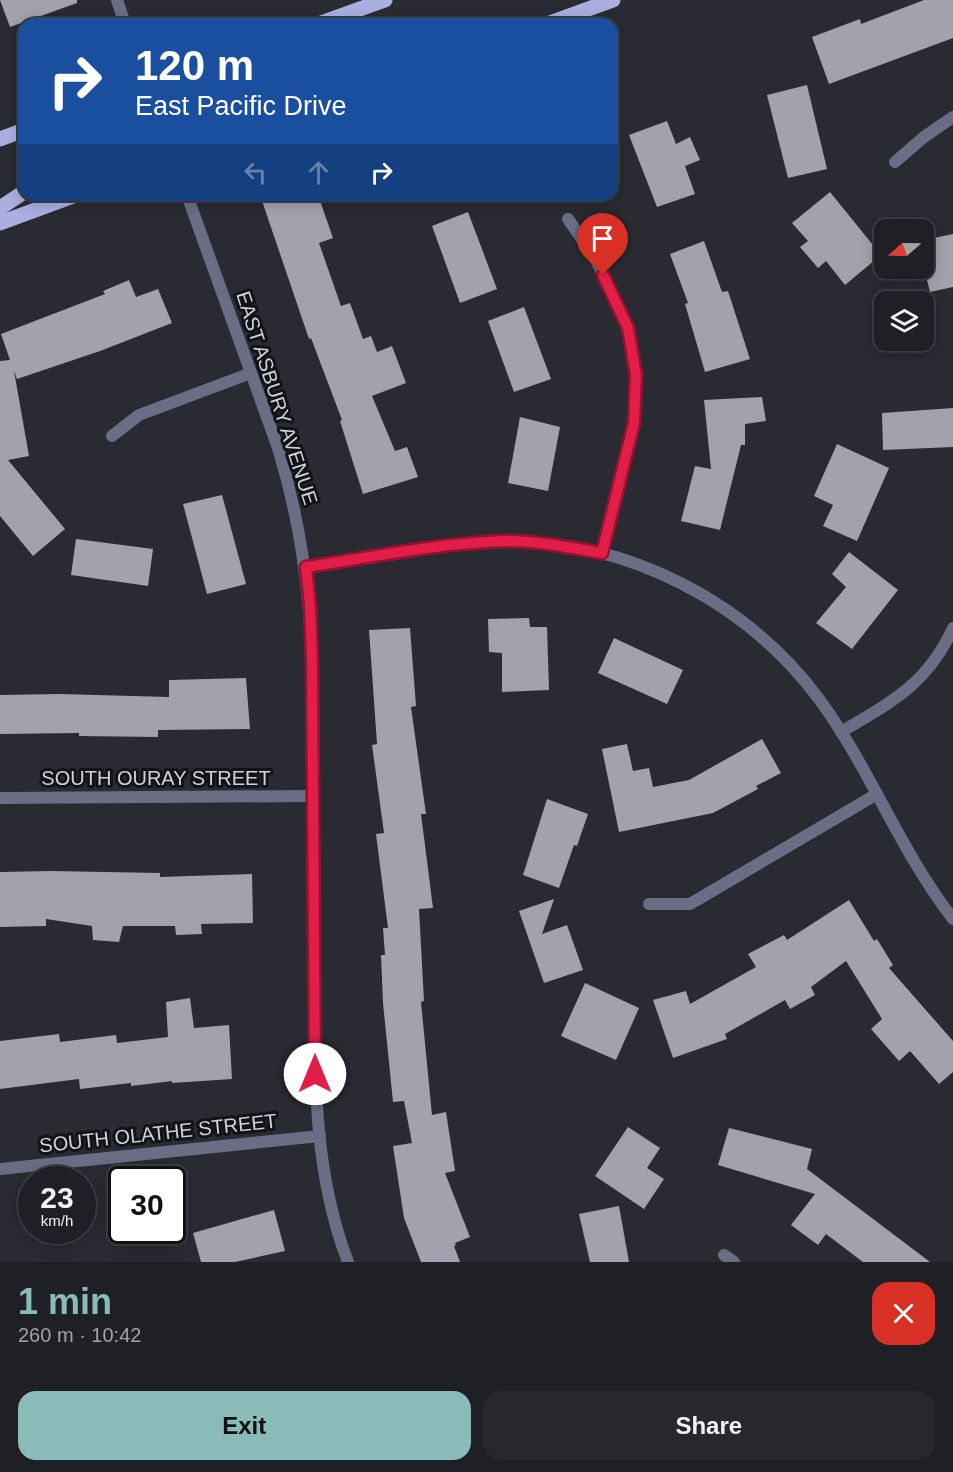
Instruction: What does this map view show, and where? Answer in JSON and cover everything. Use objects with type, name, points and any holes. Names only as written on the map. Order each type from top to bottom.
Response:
[{"type":"main road","points":[[564,18],[613,0]]},
{"type":"main road","points":[[335,18],[379,2]]},
{"type":"main road","points":[[354,18],[379,2]]},
{"type":"main road","points":[[0,139],[18,132]]},
{"type":"main road","points":[[0,208],[18,196]]},
{"type":"main road","points":[[0,223],[60,201]]},
{"type":"street","points":[[117,0],[123,18]]},
{"type":"street","points":[[895,162],[924,137],[953,117]]},
{"type":"street","name":"EAST ASBURY AVENUE","points":[[189,201],[290,488],[306,567],[312,661],[315,1074],[323,1163],[335,1223],[348,1262]]},
{"type":"street","points":[[568,219],[595,258],[628,328],[636,375],[634,423],[602,553]]},
{"type":"street","points":[[112,436],[139,415],[251,374]]},
{"type":"street","points":[[306,567],[455,545],[507,541],[547,543],[602,553],[663,574],[717,602],[779,653],[819,698],[953,919]]},
{"type":"street","points":[[841,732],[900,696],[925,675],[944,648],[953,628]]},
{"type":"street","points":[[649,904],[690,904],[877,794]]},
{"type":"street","name":"SOUTH OURAY STREET","points":[[0,798],[313,796]]},
{"type":"street","name":"SOUTH OLATHE STREET","points":[[0,1169],[320,1136]]},
{"type":"building","points":[[0,0],[77,0],[77,3],[35,18],[18,18],[18,24],[10,27]]},
{"type":"building","points":[[924,0],[953,0],[953,38],[829,84],[812,37],[860,19],[861,24]]},
{"type":"building","points":[[807,85],[827,169],[788,178],[767,95]]},
{"type":"building","points":[[667,121],[676,144],[690,137],[700,160],[685,166],[695,194],[657,207],[629,135]]},
{"type":"building","points":[[830,192],[874,246],[874,261],[845,285],[826,261],[818,268],[800,247],[808,241],[792,223]]},
{"type":"building","points":[[262,201],[320,201],[333,238],[319,243],[341,306],[350,303],[363,339],[371,336],[377,352],[392,346],[406,383],[372,396],[395,451],[407,447],[418,477],[363,494],[340,421],[342,420],[311,338],[309,339]]},
{"type":"building","points":[[468,212],[497,289],[460,303],[432,226]]},
{"type":"building","points":[[953,234],[953,287],[930,291],[927,279],[934,279],[934,238]]},
{"type":"building","points":[[704,241],[722,292],[728,291],[750,359],[705,372],[685,304],[688,303],[670,254]]},
{"type":"building","points":[[129,280],[136,297],[158,289],[172,323],[100,351],[17,379],[14,371],[29,456],[8,460],[65,529],[33,556],[0,516],[0,361],[10,360],[1,334],[105,294],[103,291]]},
{"type":"building","points":[[524,307],[551,379],[514,392],[488,321]]},
{"type":"building","points":[[762,397],[766,421],[745,424],[745,445],[741,445],[720,530],[681,521],[695,466],[711,469],[704,400]]},
{"type":"building","points":[[953,408],[953,447],[883,450],[882,413]]},
{"type":"building","points":[[520,417],[560,427],[548,491],[508,483]]},
{"type":"building","points":[[837,444],[889,468],[857,541],[823,526],[833,505],[814,496]]},
{"type":"building","points":[[222,495],[246,584],[207,594],[183,504]]},
{"type":"building","points":[[76,539],[153,549],[148,586],[71,575]]},
{"type":"building","points":[[849,552],[898,590],[852,649],[816,623],[846,587],[832,574]]},
{"type":"building","points":[[529,618],[530,627],[547,627],[549,690],[502,692],[502,653],[489,652],[488,619]]},
{"type":"building","points":[[410,628],[416,706],[411,707],[426,814],[421,814],[433,908],[419,909],[424,1001],[421,1002],[432,1115],[446,1112],[455,1171],[445,1173],[470,1237],[455,1243],[460,1262],[421,1262],[404,1218],[393,1146],[412,1143],[404,1101],[393,1102],[383,1003],[381,955],[385,955],[383,928],[388,928],[376,834],[384,833],[372,745],[377,744],[369,630]]},
{"type":"building","points":[[614,638],[683,670],[667,704],[598,673]]},
{"type":"building","points":[[246,678],[250,729],[158,730],[158,737],[79,736],[79,733],[0,734],[0,695],[169,697],[169,680]]},
{"type":"building","points":[[762,739],[781,773],[756,786],[758,789],[713,813],[619,832],[602,749],[627,744],[633,771],[649,768],[653,787],[689,780]]},
{"type":"building","points":[[547,799],[588,814],[559,888],[523,875]]},
{"type":"building","points":[[0,872],[160,873],[160,877],[252,874],[253,923],[201,924],[202,934],[176,935],[175,926],[123,926],[119,942],[93,940],[92,926],[46,919],[46,926],[0,927]]},
{"type":"building","points":[[554,899],[542,934],[567,925],[583,970],[544,983],[519,911]]},
{"type":"building","points":[[849,900],[874,941],[877,939],[893,965],[889,968],[953,1041],[953,1072],[939,1084],[910,1051],[899,1061],[871,1029],[882,1019],[846,961],[811,987],[815,995],[790,1009],[785,1000],[725,1034],[727,1039],[673,1058],[653,1000],[686,991],[690,1004],[756,967],[748,954],[784,935],[787,940]]},
{"type":"building","points":[[585,983],[639,1008],[616,1060],[561,1036]]},
{"type":"building","points":[[190,998],[194,1028],[229,1025],[232,1079],[172,1083],[172,1081],[131,1086],[131,1083],[80,1089],[79,1079],[0,1089],[0,1041],[59,1034],[60,1042],[116,1035],[117,1043],[168,1037],[166,1002]]},
{"type":"building","points":[[628,1127],[660,1148],[647,1168],[664,1179],[644,1209],[595,1176]]},
{"type":"building","points":[[729,1128],[812,1149],[807,1169],[930,1262],[863,1262],[826,1234],[818,1245],[791,1225],[815,1194],[718,1165]]},
{"type":"building","points":[[619,1206],[629,1262],[590,1262],[579,1214]]},
{"type":"building","points":[[274,1210],[285,1251],[235,1262],[201,1262],[193,1233]]},
{"type":"route","points":[[315,1074],[312,661],[306,567],[455,545],[507,541],[547,543],[602,553],[634,423],[636,375],[628,328],[603,275]]}]
